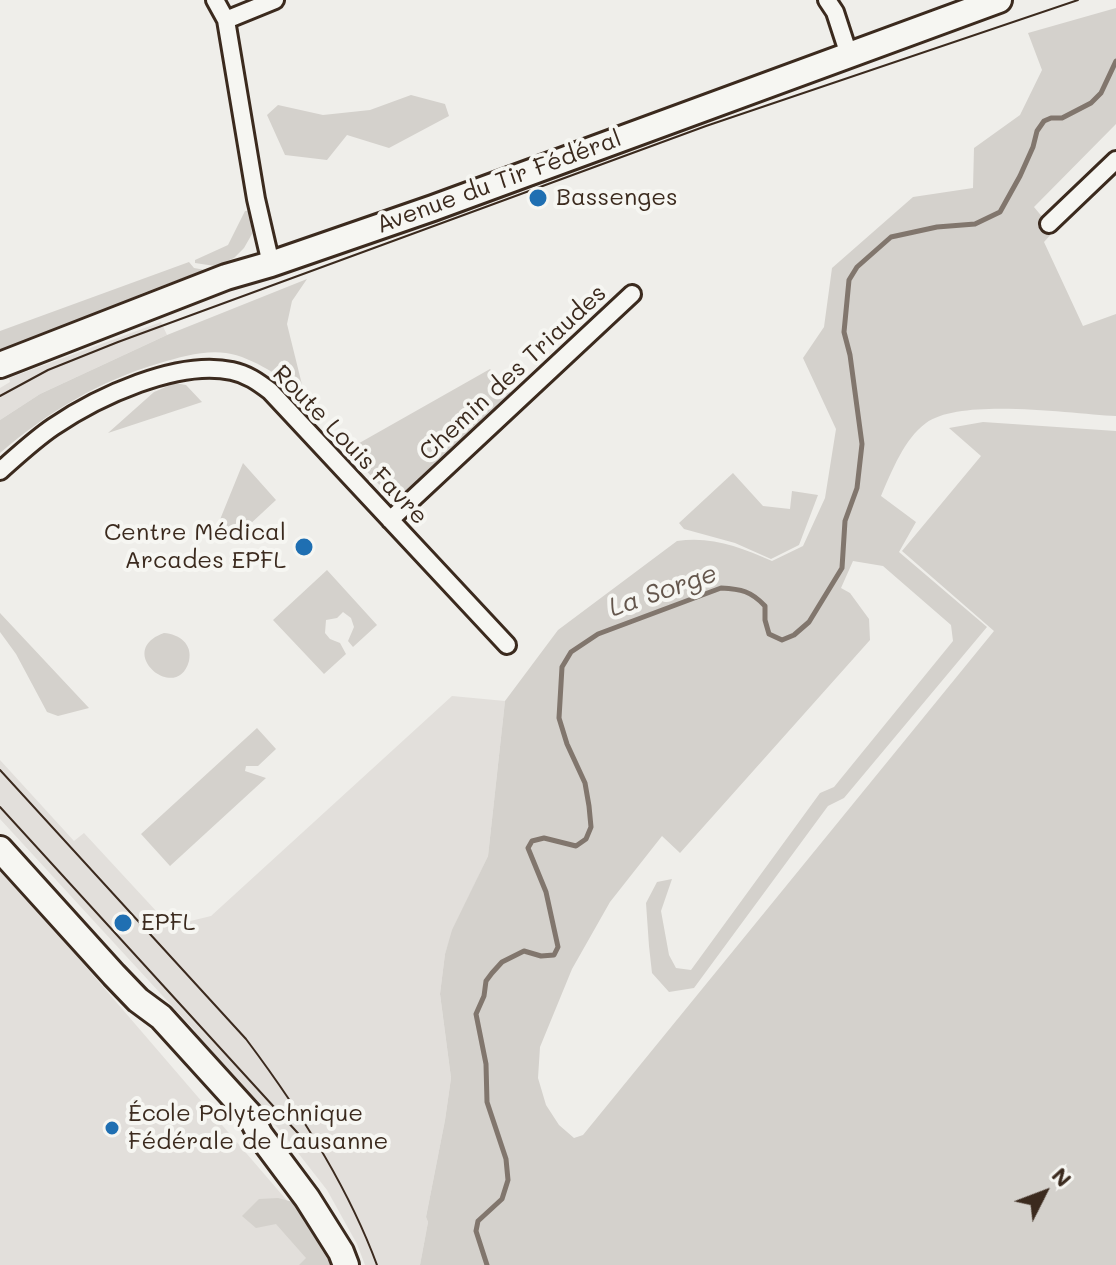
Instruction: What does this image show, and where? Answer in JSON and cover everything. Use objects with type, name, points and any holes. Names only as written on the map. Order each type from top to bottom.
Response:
[{"type":"main road","name":"Avenue du Tir Fédéral","points":[[0,365],[226,277],[433,208],[999,0]]},
{"type":"main road","points":[[0,849],[138,1000],[153,1028],[237,1119],[260,1135],[307,1198],[346,1265]]},
{"type":"street","points":[[215,0],[226,20],[256,199],[271,264]]},
{"type":"street","points":[[226,20],[275,0]]},
{"type":"street","points":[[827,0],[835,12],[849,55]]},
{"type":"street","points":[[1049,224],[1116,160]]},
{"type":"street","name":"Chemin des Triaudes","points":[[390,520],[632,294]]},
{"type":"street","name":"Route Louis Favre","points":[[0,471],[52,427],[102,399],[192,370],[220,368],[253,378],[270,391],[507,645]]},
{"type":"shaded area","points":[[1116,8],[1116,124],[1034,207],[1054,231],[1044,242],[1083,326],[1116,314],[1116,416],[1018,409],[964,411],[942,415],[926,423],[911,438],[881,496],[916,522],[899,552],[987,627],[844,798],[828,806],[694,988],[669,992],[652,973],[649,946],[646,903],[657,882],[672,879],[661,911],[669,955],[676,968],[691,970],[820,793],[834,787],[953,641],[951,625],[883,566],[853,561],[841,588],[850,593],[869,619],[870,640],[680,853],[662,836],[610,902],[572,969],[540,1047],[538,1078],[546,1105],[559,1125],[574,1138],[583,1135],[994,631],[902,551],[981,456],[949,428],[983,422],[1116,431],[1116,1265],[420,1265],[451,1078],[440,994],[445,954],[452,930],[488,856],[505,701],[558,630],[677,541],[702,540],[726,544],[772,561],[803,546],[825,498],[836,429],[803,358],[824,327],[832,268],[913,197],[973,188],[974,148],[1020,115],[1042,70],[1028,33]]},
{"type":"shaded area","points":[[411,95],[445,104],[449,116],[389,148],[347,135],[327,160],[285,155],[267,115],[278,105],[323,115],[370,110]]},
{"type":"shaded area","points":[[245,211],[249,211],[252,234],[244,248],[234,258],[215,266],[195,263],[195,260],[228,245]]},
{"type":"shaded area","points":[[189,262],[194,268],[205,270],[143,293],[0,355],[0,331]]},
{"type":"shaded area","points":[[307,279],[292,301],[287,324],[309,413],[285,383],[262,366],[231,354],[201,353],[138,370],[95,389],[56,411],[0,453],[0,420],[40,394],[167,335]]},
{"type":"shaded area","points":[[161,322],[167,335],[40,394],[0,420],[0,388],[10,382],[9,378]]},
{"type":"shaded area","points":[[490,369],[514,397],[397,504],[347,450]]},
{"type":"shaded area","points":[[175,383],[186,385],[202,402],[108,433],[154,392]]},
{"type":"shaded area","points":[[243,463],[276,500],[234,539],[219,522]]},
{"type":"shaded area","points":[[733,473],[763,506],[790,509],[792,491],[818,495],[799,545],[771,559],[735,543],[684,529],[679,523]]},
{"type":"shaded area","points":[[327,570],[377,625],[353,647],[348,641],[354,627],[351,618],[343,612],[337,618],[326,620],[325,633],[340,643],[346,654],[324,674],[273,620]]},
{"type":"shaded area","points":[[0,613],[89,708],[58,716],[47,712],[16,654],[0,632]]},
{"type":"shaded area","points":[[164,633],[180,638],[187,645],[190,655],[182,673],[173,678],[162,676],[146,661],[145,651],[150,641]]},
{"type":"shaded area","points":[[452,696],[505,701],[488,856],[445,954],[440,994],[451,1078],[420,1265],[365,1265],[327,1190],[284,1135],[193,1034],[195,1031],[0,819],[0,760],[74,841],[84,833],[170,926],[211,916]]},
{"type":"shaded area","points":[[257,728],[276,749],[258,766],[246,766],[245,771],[266,778],[170,866],[141,834]]},
{"type":"shaded area","name":"École Polytechnique Fédérale de Lausanne","points":[[0,867],[290,1204],[329,1265],[0,1265]]},
{"type":"shaded area","points":[[278,1198],[293,1202],[331,1265],[299,1265],[306,1258],[276,1224],[256,1228],[242,1216],[259,1199]]},
{"type":"waterway","name":"La Sorge","points":[[487,1265],[476,1231],[478,1221],[502,1199],[508,1180],[506,1159],[487,1102],[486,1064],[476,1014],[484,996],[486,981],[502,962],[524,951],[541,956],[554,955],[558,947],[546,892],[528,848],[532,841],[544,838],[576,846],[586,839],[591,827],[585,783],[559,718],[562,667],[571,652],[598,634],[721,588],[745,592],[760,601],[765,606],[769,634],[782,640],[794,635],[809,622],[842,568],[845,521],[857,488],[862,444],[844,332],[849,280],[857,267],[891,237],[937,227],[975,224],[1000,212],[1044,121],[1062,118],[1091,103],[1101,93],[1116,61]]},
{"type":"tram line","points":[[0,396],[48,370],[118,342],[706,126],[1078,0]]},
{"type":"tram line","points":[[0,770],[246,1039],[320,1148],[351,1205],[377,1265]]},
{"type":"tram line","points":[[0,807],[306,1142]]},
{"type":"place","name":"Bassenges","points":[[538,198]]},
{"type":"place","name":"Centre Médical Arcades EPFL","points":[[304,547]]},
{"type":"place","name":"EPFL","points":[[123,923]]},
{"type":"place","name":"École Polytechnique Fédérale de Lausanne","points":[[112,1128]]}]
